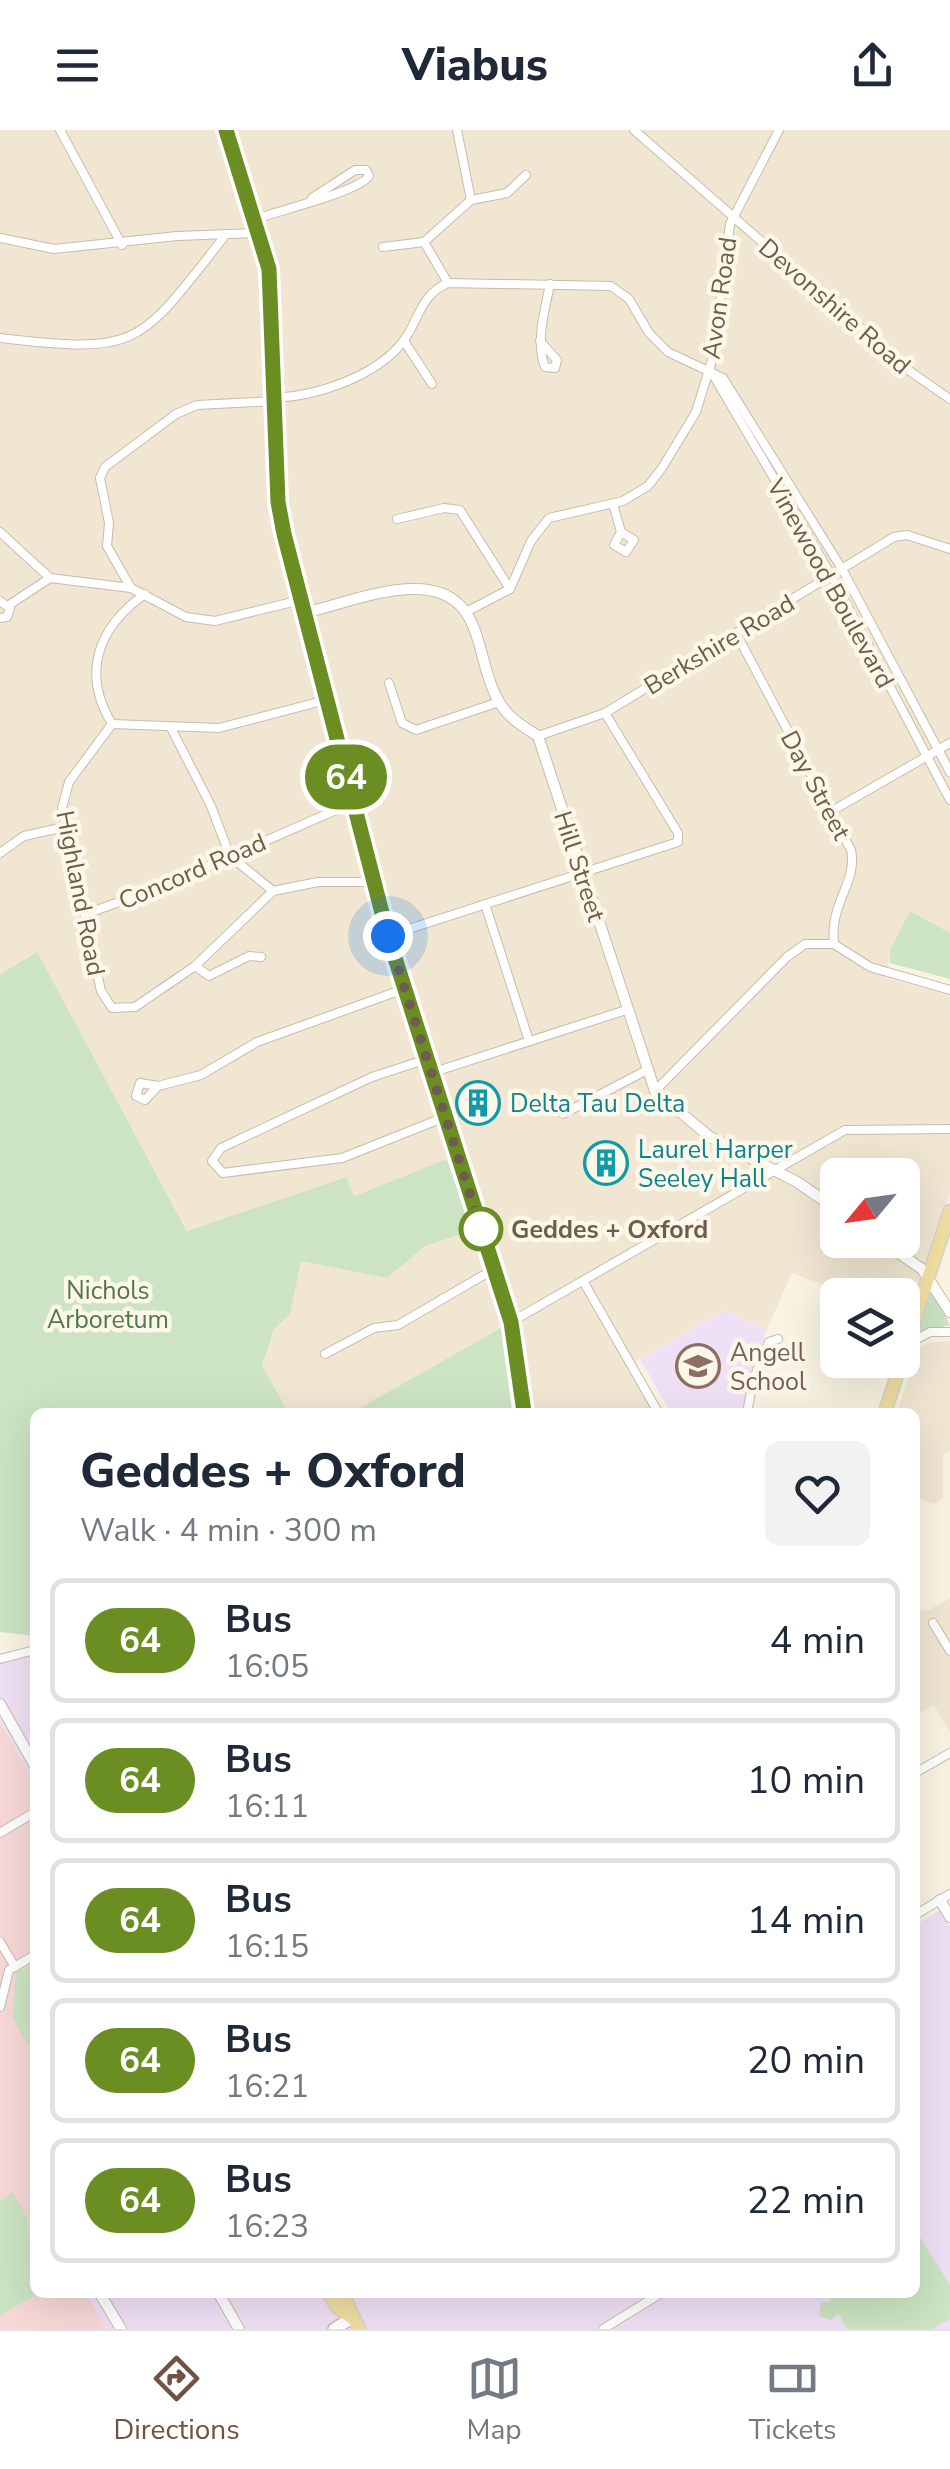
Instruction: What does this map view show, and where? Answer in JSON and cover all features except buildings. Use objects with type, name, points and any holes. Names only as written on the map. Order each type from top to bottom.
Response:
[{"type":"main road","points":[[226,130],[269,269],[279,507],[302,606],[388,936],[511,1322],[523,1408]]},
{"type":"main road","points":[[920,1303],[950,1211]]},
{"type":"main road","points":[[886,1408],[896,1378]]},
{"type":"main road","points":[[332,2298],[356,2324]]},
{"type":"main road","points":[[345,2298],[356,2324]]},
{"type":"main road","points":[[334,2329],[356,2324]]},
{"type":"street","points":[[60,130],[122,245]]},
{"type":"street","points":[[457,130],[471,200]]},
{"type":"street","name":"Devonshire Road","points":[[634,130],[910,372],[950,399]]},
{"type":"street","name":"Avon Road","points":[[510,589],[530,541],[548,518],[614,504],[640,492],[662,468],[696,412],[709,368],[726,235],[779,130]]},
{"type":"street","points":[[256,219],[312,198],[350,190],[369,176],[366,170],[355,170],[312,198]]},
{"type":"street","points":[[383,247],[424,242],[471,200],[507,193],[526,175]]},
{"type":"street","points":[[0,238],[54,249],[122,245],[178,236],[260,233]]},
{"type":"street","points":[[0,338],[74,347],[120,343],[143,331],[167,310],[224,237]]},
{"type":"street","points":[[131,588],[116,568],[107,546],[109,523],[100,478],[105,467],[176,414],[198,405],[275,399],[331,387],[380,362],[404,341],[426,299],[448,283],[424,242]]},
{"type":"street","name":"Vinewood Boulevard","points":[[448,283],[611,286],[629,300],[649,333],[668,352],[709,368],[723,378],[842,569],[950,772]]},
{"type":"street","points":[[540,341],[550,284]]},
{"type":"street","points":[[404,341],[432,384]]},
{"type":"street","name":"Vinewood Boulevard","points":[[709,368],[831,576],[950,800]]},
{"type":"street","points":[[614,504],[621,532]]},
{"type":"street","points":[[398,519],[444,508],[460,510],[510,589],[466,612]]},
{"type":"street","points":[[0,532],[50,578]]},
{"type":"street","name":"Berkshire Road","points":[[538,736],[605,713],[902,534],[950,549]]},
{"type":"street","points":[[108,584],[116,568]]},
{"type":"street","points":[[0,618],[9,614],[4,603],[50,578],[131,588],[171,612],[201,620],[406,589],[433,592],[466,612],[482,643],[499,702],[512,719],[538,736]]},
{"type":"street","points":[[145,594],[113,619],[95,676],[97,699],[112,724],[219,728],[326,700]]},
{"type":"street","name":"Day Street","points":[[736,633],[853,858],[852,873],[833,914],[834,944]]},
{"type":"street","points":[[390,683],[402,723],[416,730],[499,702]]},
{"type":"street","points":[[388,936],[675,844],[680,836],[605,713]]},
{"type":"street","name":"Highland Road","points":[[112,724],[64,790],[66,827],[102,996],[112,1008],[135,1008],[195,966],[273,891]]},
{"type":"street","points":[[171,728],[211,806],[230,856],[273,891],[318,882],[373,882]]},
{"type":"street","name":"Hill Street","points":[[538,736],[654,1091],[693,1126],[820,1199]]},
{"type":"street","points":[[830,812],[950,743]]},
{"type":"street","name":"Concord Road","points":[[86,914],[352,803]]},
{"type":"street","points":[[0,853],[24,836],[66,827]]},
{"type":"street","points":[[485,904],[529,1041]]},
{"type":"street","points":[[654,1091],[795,950],[817,942],[834,944],[870,966],[950,990]]},
{"type":"street","points":[[195,966],[209,976],[250,956],[261,957]]},
{"type":"street","points":[[158,1086],[201,1075],[258,1042],[404,989]]},
{"type":"street","points":[[431,1072],[626,1010]]},
{"type":"street","points":[[426,1059],[372,1077],[221,1148],[213,1156],[214,1166],[223,1173],[328,1161],[445,1116]]},
{"type":"street","points":[[564,1114],[645,1071]]},
{"type":"street","points":[[511,1322],[845,1130],[950,1129]]},
{"type":"street","points":[[903,1258],[928,1277],[950,1312]]},
{"type":"street","points":[[324,1354],[374,1328],[398,1325],[494,1270]]},
{"type":"street","points":[[583,1281],[656,1408]]},
{"type":"street","points":[[920,1340],[926,1334],[950,1332]]},
{"type":"street","points":[[748,1408],[754,1378],[769,1342],[778,1338]]},
{"type":"street","points":[[934,1623],[950,1652]]},
{"type":"street","points":[[0,1659],[30,1651]]},
{"type":"street","points":[[0,1704],[30,1757]]},
{"type":"street","points":[[920,1770],[950,1753]]},
{"type":"street","points":[[0,1834],[30,1815]]},
{"type":"street","points":[[920,1912],[945,1897],[950,1917]]},
{"type":"street","points":[[0,1942],[15,1967]]},
{"type":"street","points":[[0,2007],[7,1975],[30,1958]]},
{"type":"street","points":[[103,2298],[121,2329]]},
{"type":"street","points":[[221,2298],[239,2329]]},
{"type":"street","points":[[603,2329],[653,2298]]},
{"type":"shaded area","points":[[0,130],[221,130],[265,264],[273,496],[453,1157],[353,1196],[345,1177],[188,1231],[36,952],[0,974]]},
{"type":"shaded area","points":[[230,130],[950,130],[950,933],[910,911],[890,950],[887,978],[950,996],[950,1194],[920,1289],[920,1278],[820,1278],[820,1283],[792,1273],[766,1331],[725,1310],[627,1366],[651,1408],[529,1408],[518,1328],[381,895],[288,526],[273,264]]},
{"type":"shaded area","points":[[476,1229],[506,1327],[360,1408],[286,1408],[262,1367],[274,1329],[290,1314],[300,1261],[387,1278],[425,1246]]},
{"type":"shaded area","name":"Angell School","points":[[725,1310],[766,1331],[742,1408],[669,1408],[640,1359]]},
{"type":"shaded area","points":[[950,1341],[950,1450],[943,1455],[943,1498],[933,1504],[920,1498],[920,1408],[898,1408],[908,1378],[920,1378],[920,1348],[928,1343]]},
{"type":"shaded area","points":[[950,1598],[950,1732],[934,1705],[920,1712],[920,1609],[927,1611]]},
{"type":"shaded area","points":[[30,1648],[30,2298],[920,2298],[920,1922],[941,1910],[950,1926],[950,2329],[0,2329],[0,1654]]},
{"type":"shaded area","points":[[0,1723],[30,1775],[30,2298],[88,2298],[106,2329],[0,2329]]},
{"type":"green space","points":[[910,911],[950,933],[950,979],[890,963],[890,950]]},
{"type":"green space","name":"Nichols Arboretum","points":[[37,952],[187,1231],[346,1177],[354,1196],[447,1159],[471,1231],[425,1246],[387,1278],[301,1261],[290,1314],[274,1329],[262,1366],[286,1408],[30,1408],[30,1635],[0,1632],[0,974]]},
{"type":"green space","points":[[931,1291],[950,1325],[920,1332],[920,1326]]},
{"type":"green space","points":[[501,1328],[511,1408],[360,1408]]},
{"type":"green space","points":[[30,1965],[30,2048],[13,2019],[16,1973]]},
{"type":"green space","points":[[13,2192],[27,2218],[30,2298],[0,2316],[0,2200]]},
{"type":"green space","points":[[920,2237],[950,2285],[950,2319],[932,2329],[847,2329],[838,2313],[831,2320],[819,2316],[821,2303],[831,2301],[829,2298],[920,2298]]},
{"type":"bus line","name":"64","points":[[226,130],[269,269],[278,502],[284,534],[388,936],[511,1322],[523,1408]]},
{"type":"place","name":"Delta Tau Delta","points":[[478,1103]]},
{"type":"place","name":"Laurel Harper Seeley Hall","points":[[606,1163]]},
{"type":"place","name":"Geddes + Oxford","points":[[481,1229]]},
{"type":"place","name":"Angell School","points":[[698,1366]]},
{"type":"route","points":[[388,936],[481,1229]]}]
